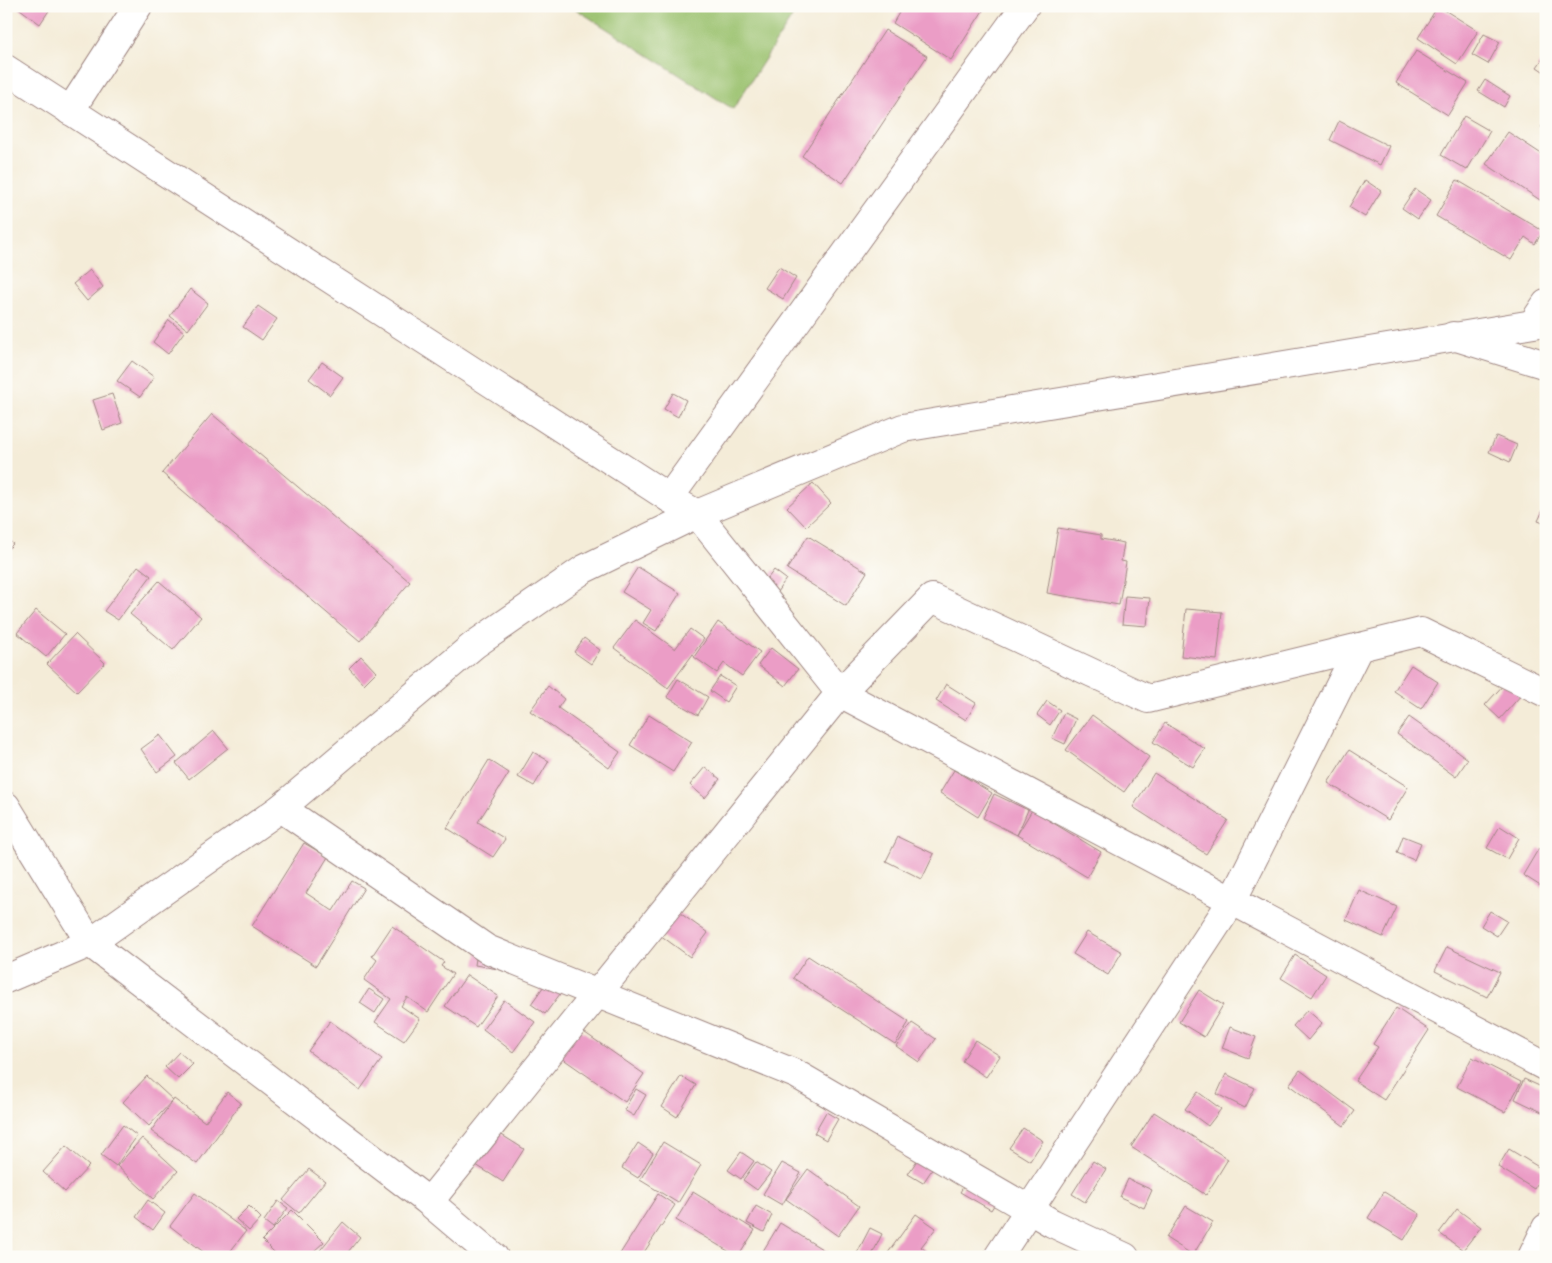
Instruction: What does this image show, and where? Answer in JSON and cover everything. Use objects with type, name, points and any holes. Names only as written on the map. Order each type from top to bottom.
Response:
[{"type":"main road","points":[[70,111],[138,6]]},
{"type":"main road","points":[[669,498],[1025,6]]},
{"type":"main road","points":[[6,69],[669,498],[697,514],[840,693],[1546,1067]]},
{"type":"main road","points":[[6,978],[90,942],[281,808],[474,645],[584,569],[697,514],[903,428],[1453,336],[1542,316]]},
{"type":"main road","points":[[1453,336],[1546,365]]},
{"type":"main road","points":[[430,1202],[840,693],[932,598],[1148,700],[1421,632],[1546,693]]},
{"type":"main road","points":[[998,1257],[1232,901],[1359,647]]},
{"type":"main road","points":[[6,806],[90,942],[430,1202],[477,1252]]},
{"type":"main road","points":[[281,808],[486,949],[796,1074],[1052,1224],[1125,1257]]},
{"type":"main road","points":[[1532,1257],[1546,1228]]},
{"type":"green space","points":[[571,6],[799,6],[733,109]]},
{"type":"building","points":[[16,6],[52,6],[40,24]]},
{"type":"building","points":[[903,6],[986,6],[951,60],[893,23]]},
{"type":"building","points":[[1438,6],[1478,31],[1457,64],[1418,38]]},
{"type":"building","points":[[885,30],[927,56],[843,183],[802,156]]},
{"type":"building","points":[[1484,34],[1500,42],[1488,64],[1472,55]]},
{"type":"building","points":[[1416,51],[1468,83],[1448,115],[1396,83]]},
{"type":"building","points":[[1546,54],[1546,73],[1537,67]]},
{"type":"building","points":[[1485,80],[1510,96],[1504,107],[1478,91]]},
{"type":"building","points":[[1464,116],[1490,131],[1467,170],[1441,155]]},
{"type":"building","points":[[1339,121],[1389,146],[1380,165],[1330,140]]},
{"type":"building","points":[[1546,121],[1546,131],[1541,127]]},
{"type":"building","points":[[1508,132],[1546,157],[1546,204],[1486,164]]},
{"type":"building","points":[[1365,180],[1381,191],[1365,217],[1349,207]]},
{"type":"building","points":[[1457,180],[1543,231],[1535,244],[1525,237],[1511,260],[1436,216]]},
{"type":"building","points":[[1415,189],[1431,200],[1418,219],[1402,208]]},
{"type":"building","points":[[779,267],[796,278],[783,299],[765,288]]},
{"type":"building","points":[[90,270],[103,287],[87,301],[73,284]]},
{"type":"building","points":[[190,289],[208,303],[188,330],[170,316]]},
{"type":"building","points":[[258,306],[277,319],[262,340],[243,327]]},
{"type":"building","points":[[169,320],[184,332],[168,354],[153,342]]},
{"type":"building","points":[[132,361],[154,377],[140,397],[117,381]]},
{"type":"building","points":[[322,362],[343,377],[330,395],[309,379]]},
{"type":"building","points":[[673,393],[686,400],[678,417],[664,409]]},
{"type":"building","points":[[112,394],[122,423],[103,430],[93,400]]},
{"type":"building","points":[[212,414],[410,582],[360,641],[162,473]]},
{"type":"building","points":[[1496,436],[1517,445],[1510,462],[1489,452]]},
{"type":"building","points":[[813,483],[831,503],[806,527],[787,507]]},
{"type":"building","points":[[1546,504],[1546,524],[1538,521]]},
{"type":"building","points":[[1058,528],[1101,535],[1101,539],[1124,543],[1121,561],[1126,562],[1119,605],[1047,593]]},
{"type":"building","points":[[808,536],[867,572],[846,606],[787,569]]},
{"type":"building","points":[[6,538],[13,544],[6,551]]},
{"type":"building","points":[[138,566],[151,576],[118,620],[104,611]]},
{"type":"building","points":[[638,567],[680,593],[656,631],[643,623],[651,610],[622,592]]},
{"type":"building","points":[[774,570],[786,579],[768,605],[755,595]]},
{"type":"building","points":[[159,581],[201,617],[173,650],[130,614]]},
{"type":"building","points":[[1125,596],[1150,598],[1147,626],[1122,624]]},
{"type":"building","points":[[1186,609],[1222,612],[1217,660],[1181,656]]},
{"type":"building","points":[[36,610],[65,634],[46,657],[17,633]]},
{"type":"building","points":[[635,620],[675,649],[690,629],[704,639],[668,688],[614,648]]},
{"type":"building","points":[[718,622],[760,652],[742,676],[724,663],[717,673],[694,657]]},
{"type":"building","points":[[75,634],[105,663],[77,692],[47,664]]},
{"type":"building","points":[[584,638],[600,650],[591,664],[574,652]]},
{"type":"building","points":[[771,648],[798,669],[785,686],[758,665]]},
{"type":"building","points":[[361,656],[376,672],[364,684],[349,668]]},
{"type":"building","points":[[1411,665],[1438,682],[1421,709],[1394,691]]},
{"type":"building","points":[[720,676],[736,686],[726,702],[710,691]]},
{"type":"building","points":[[678,679],[708,697],[698,715],[667,697]]},
{"type":"building","points":[[1507,681],[1522,694],[1500,719],[1485,705]]},
{"type":"building","points":[[946,684],[976,703],[966,720],[936,701]]},
{"type":"building","points":[[548,686],[564,699],[558,708],[620,752],[609,768],[530,711]]},
{"type":"building","points":[[1047,701],[1060,710],[1050,725],[1037,715]]},
{"type":"building","points":[[1064,713],[1076,719],[1065,744],[1052,738]]},
{"type":"building","points":[[649,715],[692,742],[673,772],[630,745]]},
{"type":"building","points":[[1092,715],[1149,757],[1124,792],[1066,750]]},
{"type":"building","points":[[1409,717],[1468,759],[1456,777],[1397,734]]},
{"type":"building","points":[[1165,723],[1205,749],[1193,767],[1153,742]]},
{"type":"building","points":[[214,731],[228,748],[189,779],[176,763]]},
{"type":"building","points":[[160,735],[177,757],[157,772],[141,749]]},
{"type":"building","points":[[1349,750],[1408,787],[1388,820],[1328,783]]},
{"type":"building","points":[[533,752],[549,761],[534,786],[518,777]]},
{"type":"building","points":[[489,760],[509,773],[478,822],[505,839],[493,857],[447,828]]},
{"type":"building","points":[[705,767],[720,779],[705,798],[690,785]]},
{"type":"building","points":[[954,770],[992,793],[978,817],[940,793]]},
{"type":"building","points":[[1154,773],[1228,820],[1206,854],[1133,807]]},
{"type":"building","points":[[994,794],[1028,810],[1017,835],[983,818]]},
{"type":"building","points":[[1032,810],[1101,852],[1087,877],[1017,835]]},
{"type":"building","points":[[1500,826],[1519,838],[1507,859],[1487,848]]},
{"type":"building","points":[[1403,836],[1421,843],[1414,860],[1397,853]]},
{"type":"building","points":[[898,837],[934,854],[922,879],[886,861]]},
{"type":"building","points":[[304,843],[328,857],[306,893],[333,911],[352,881],[364,888],[316,966],[252,926]]},
{"type":"building","points":[[1539,848],[1546,852],[1546,882],[1542,887],[1523,875]]},
{"type":"building","points":[[1359,890],[1397,907],[1383,937],[1346,920]]},
{"type":"building","points":[[677,911],[708,933],[690,957],[660,935]]},
{"type":"building","points":[[1490,911],[1507,921],[1497,936],[1481,926]]},
{"type":"building","points":[[392,926],[444,962],[441,966],[453,974],[428,1012],[407,997],[401,1006],[420,1019],[404,1041],[375,1022],[391,999],[364,980],[377,960],[372,956]]},
{"type":"building","points":[[1087,932],[1122,952],[1108,975],[1073,954]]},
{"type":"building","points":[[478,946],[501,949],[498,969],[475,965]]},
{"type":"building","points":[[1447,947],[1500,972],[1487,997],[1435,971]]},
{"type":"building","points":[[1295,955],[1326,975],[1312,997],[1281,978]]},
{"type":"building","points":[[808,956],[909,1022],[895,1044],[793,978]]},
{"type":"building","points":[[467,975],[498,996],[476,1027],[445,1006]]},
{"type":"building","points":[[551,976],[566,986],[545,1014],[531,1004]]},
{"type":"building","points":[[369,989],[384,999],[375,1013],[360,1003]]},
{"type":"building","points":[[1199,990],[1223,1005],[1204,1037],[1179,1022]]},
{"type":"building","points":[[504,1000],[535,1022],[513,1052],[483,1029]]},
{"type":"building","points":[[1396,1008],[1429,1030],[1384,1100],[1355,1081],[1378,1047],[1373,1044]]},
{"type":"building","points":[[1307,1010],[1322,1023],[1308,1040],[1293,1026]]},
{"type":"building","points":[[330,1021],[382,1059],[360,1090],[308,1051]]},
{"type":"building","points":[[912,1023],[936,1039],[919,1062],[896,1046]]},
{"type":"building","points":[[1230,1027],[1256,1037],[1248,1058],[1222,1048]]},
{"type":"building","points":[[578,1028],[644,1074],[625,1102],[559,1056]]},
{"type":"building","points":[[975,1040],[1000,1056],[986,1077],[962,1061]]},
{"type":"building","points":[[179,1052],[193,1064],[178,1079],[165,1067]]},
{"type":"building","points":[[1472,1057],[1521,1082],[1505,1112],[1457,1087]]},
{"type":"building","points":[[1300,1070],[1355,1111],[1344,1126],[1289,1085]]},
{"type":"building","points":[[1226,1074],[1255,1088],[1245,1108],[1217,1094]]},
{"type":"building","points":[[147,1076],[173,1100],[149,1126],[123,1102]]},
{"type":"building","points":[[681,1076],[696,1085],[677,1117],[662,1107]]},
{"type":"building","points":[[1524,1079],[1546,1089],[1546,1114],[1515,1099]]},
{"type":"building","points":[[636,1089],[646,1095],[634,1116],[624,1110]]},
{"type":"building","points":[[227,1092],[241,1103],[197,1164],[151,1131],[174,1099],[205,1122]]},
{"type":"building","points":[[1198,1092],[1221,1109],[1208,1126],[1185,1109]]},
{"type":"building","points":[[826,1112],[838,1119],[826,1140],[814,1133]]},
{"type":"building","points":[[1154,1112],[1228,1159],[1206,1195],[1131,1147]]},
{"type":"building","points":[[123,1125],[137,1136],[116,1166],[101,1155]]},
{"type":"building","points":[[1023,1128],[1043,1141],[1030,1161],[1009,1148]]},
{"type":"building","points":[[497,1132],[524,1149],[503,1182],[476,1165]]},
{"type":"building","points":[[142,1138],[178,1171],[153,1199],[117,1166]]},
{"type":"building","points":[[663,1142],[701,1165],[678,1203],[640,1180]]},
{"type":"building","points":[[638,1143],[653,1153],[638,1178],[622,1168]]},
{"type":"building","points":[[66,1146],[89,1166],[65,1192],[43,1172]]},
{"type":"building","points":[[1509,1149],[1545,1171],[1534,1189],[1498,1167]]},
{"type":"building","points":[[741,1152],[754,1161],[741,1179],[728,1170]]},
{"type":"building","points":[[922,1153],[937,1162],[923,1183],[908,1174]]},
{"type":"building","points":[[1093,1161],[1106,1169],[1085,1202],[1072,1194]]},
{"type":"building","points":[[756,1162],[771,1172],[757,1190],[743,1180]]},
{"type":"building","points":[[782,1163],[801,1173],[782,1205],[763,1194]]},
{"type":"building","points":[[309,1169],[325,1181],[299,1213],[283,1200]]},
{"type":"building","points":[[808,1169],[859,1206],[838,1236],[786,1199]]},
{"type":"building","points":[[971,1175],[1001,1194],[991,1210],[960,1192]]},
{"type":"building","points":[[1128,1179],[1152,1190],[1144,1208],[1120,1197]]},
{"type":"building","points":[[693,1192],[755,1230],[738,1257],[676,1220]]},
{"type":"building","points":[[1384,1192],[1420,1214],[1404,1240],[1368,1218]]},
{"type":"building","points":[[195,1193],[246,1231],[226,1257],[210,1257],[170,1226]]},
{"type":"building","points":[[658,1194],[675,1205],[641,1257],[618,1257]]},
{"type":"building","points":[[148,1200],[165,1213],[153,1230],[136,1217]]},
{"type":"building","points":[[278,1201],[288,1208],[273,1228],[264,1221]]},
{"type":"building","points":[[249,1206],[261,1218],[249,1231],[236,1219]]},
{"type":"building","points":[[756,1206],[772,1215],[764,1232],[747,1223]]},
{"type":"building","points":[[1186,1206],[1213,1222],[1193,1255],[1166,1238]]},
{"type":"building","points":[[1457,1209],[1481,1227],[1463,1250],[1439,1233]]},
{"type":"building","points":[[292,1210],[324,1242],[313,1252],[318,1257],[279,1257],[262,1240]]},
{"type":"building","points":[[916,1214],[936,1228],[921,1247],[934,1257],[885,1257]]},
{"type":"building","points":[[343,1222],[360,1237],[344,1257],[320,1257],[317,1254]]},
{"type":"building","points":[[780,1223],[835,1257],[771,1257],[763,1251]]},
{"type":"building","points":[[870,1228],[882,1234],[871,1257],[855,1257]]}]
